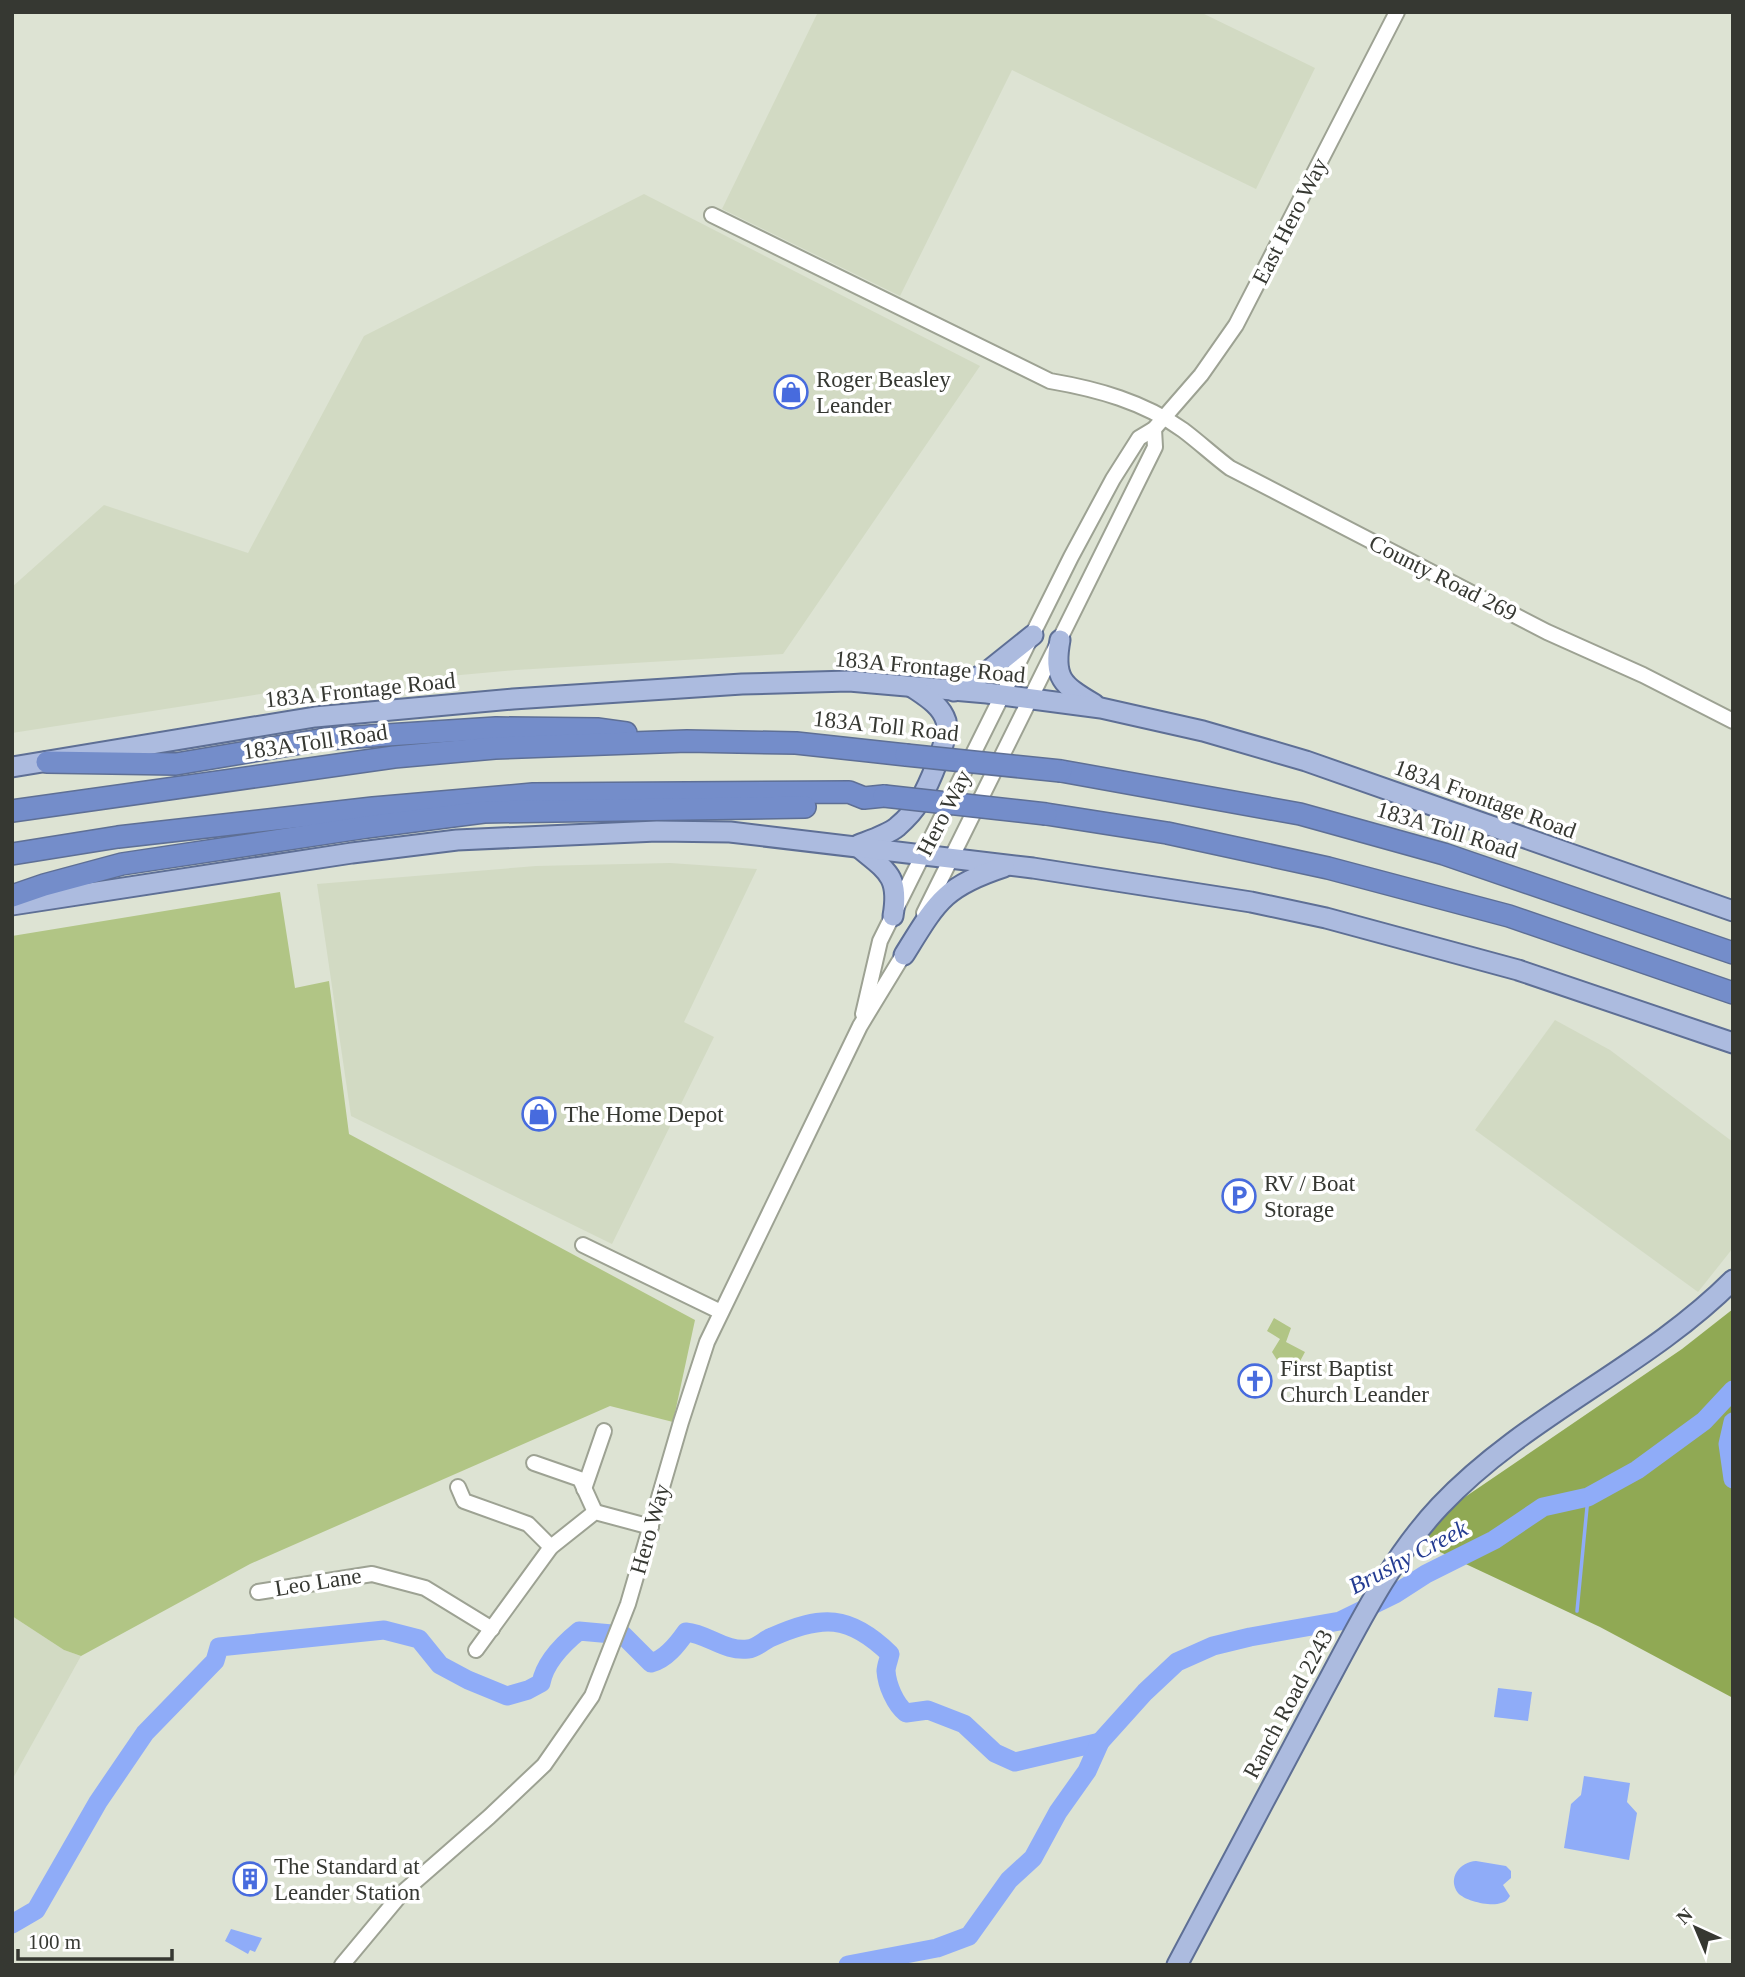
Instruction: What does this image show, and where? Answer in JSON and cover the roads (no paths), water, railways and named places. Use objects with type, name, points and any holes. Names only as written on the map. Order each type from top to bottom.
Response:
[{"type":"highway","points":[[47,762],[176,764],[325,739],[496,728],[597,729],[687,741]]},
{"type":"highway","name":"183A Toll Road","points":[[12,811],[394,757],[495,748],[687,741],[796,743],[1061,771],[1300,814],[1444,855],[1733,953]]},
{"type":"highway","points":[[12,854],[118,837],[533,794],[849,792],[874,797],[1046,814],[1167,833],[1328,868],[1509,916],[1733,993]]},
{"type":"highway","points":[[12,896],[122,864],[484,812],[848,806],[874,797]]},
{"type":"main road","points":[[954,691],[988,671],[1034,635]]},
{"type":"main road","points":[[1059,640],[1056,662],[1061,678],[1071,691],[1101,708]]},
{"type":"main road","name":"183A Frontage Road","points":[[12,767],[315,717],[513,699],[742,684],[849,681],[1101,708],[1203,731],[1306,761],[1733,911]]},
{"type":"main road","points":[[858,846],[894,830],[918,804],[945,740],[946,723],[940,710],[912,687]]},
{"type":"main road","points":[[12,905],[352,853],[457,840],[657,831],[718,831],[923,854],[1251,902],[1326,918],[1518,970],[1733,1043]]},
{"type":"main road","points":[[858,846],[886,872],[895,886],[892,916]]},
{"type":"main road","points":[[904,955],[933,908],[950,891],[982,874],[1009,866]]},
{"type":"main road","name":"Ranch Road 2243","points":[[1177,1965],[1356,1631],[1386,1578],[1416,1534],[1465,1481],[1557,1409],[1682,1327],[1733,1280]]},
{"type":"street","name":"East Hero Way","points":[[1158,423],[1201,375],[1236,326],[1397,12]]},
{"type":"street","name":"County Road 269","points":[[712,215],[1050,381],[1092,389],[1133,403],[1158,423],[1184,431],[1230,468],[1547,632],[1733,721]]},
{"type":"street","name":"Hero Way","points":[[860,1026],[880,941],[892,916],[1071,557],[1113,479],[1139,438],[1158,423]]},
{"type":"street","name":"Hero Way","points":[[342,1965],[402,1892],[544,1765],[592,1696],[623,1618],[707,1342],[860,1026],[904,955],[1155,447],[1158,423]]},
{"type":"street","points":[[583,1245],[721,1312]]},
{"type":"street","points":[[584,1489],[604,1431]]},
{"type":"street","points":[[534,1463],[580,1479],[595,1511],[651,1527]]},
{"type":"street","points":[[458,1488],[464,1501],[528,1524],[551,1547]]},
{"type":"street","points":[[476,1650],[551,1547],[595,1511]]},
{"type":"street","name":"Leo Lane","points":[[258,1592],[372,1574],[425,1588],[492,1629]]},
{"type":"water","points":[[1498,1688],[1532,1692],[1528,1721],[1494,1717]]},
{"type":"water","points":[[1584,1776],[1630,1783],[1627,1802],[1637,1813],[1629,1860],[1564,1848],[1571,1804],[1581,1795]]},
{"type":"water","points":[[1476,1861],[1506,1866],[1511,1871],[1511,1878],[1503,1885],[1510,1896],[1505,1901],[1485,1904],[1472,1901],[1458,1893],[1454,1882],[1457,1872],[1465,1864]]},
{"type":"water","points":[[231,1929],[262,1938],[255,1952],[250,1950],[248,1954],[225,1941]]},
{"type":"waterway","name":"Brushy Creek","points":[[848,1965],[937,1948],[969,1936],[1009,1880],[1033,1858],[1058,1812],[1087,1771],[1100,1742],[1145,1692],[1177,1662],[1213,1646],[1340,1621],[1494,1540],[1543,1507],[1588,1497],[1637,1470],[1704,1421],[1733,1390]]},
{"type":"waterway","points":[[1733,1422],[1728,1444],[1733,1479]]},
{"type":"waterway","points":[[1577,1611],[1588,1497]]},
{"type":"waterway","points":[[12,1924],[36,1910],[98,1802],[145,1733],[215,1661],[219,1647],[384,1630],[419,1639],[440,1665],[507,1696],[541,1683],[551,1661],[579,1631],[623,1635],[651,1663],[666,1655],[686,1632],[732,1648],[748,1649],[790,1630],[820,1622],[834,1622],[861,1631],[890,1654],[886,1669],[888,1682],[895,1699],[906,1713],[928,1710],[964,1724],[995,1753],[1015,1762],[1100,1742]]},
{"type":"place","name":"Roger Beasley Leander","points":[[791,392]]},
{"type":"place","name":"The Home Depot","points":[[539,1114]]},
{"type":"place","name":"RV / Boat Storage","points":[[1239,1196]]},
{"type":"place","name":"First Baptist Church Leander","points":[[1255,1381]]},
{"type":"place","name":"The Standard at Leander Station","points":[[250,1879]]}]
